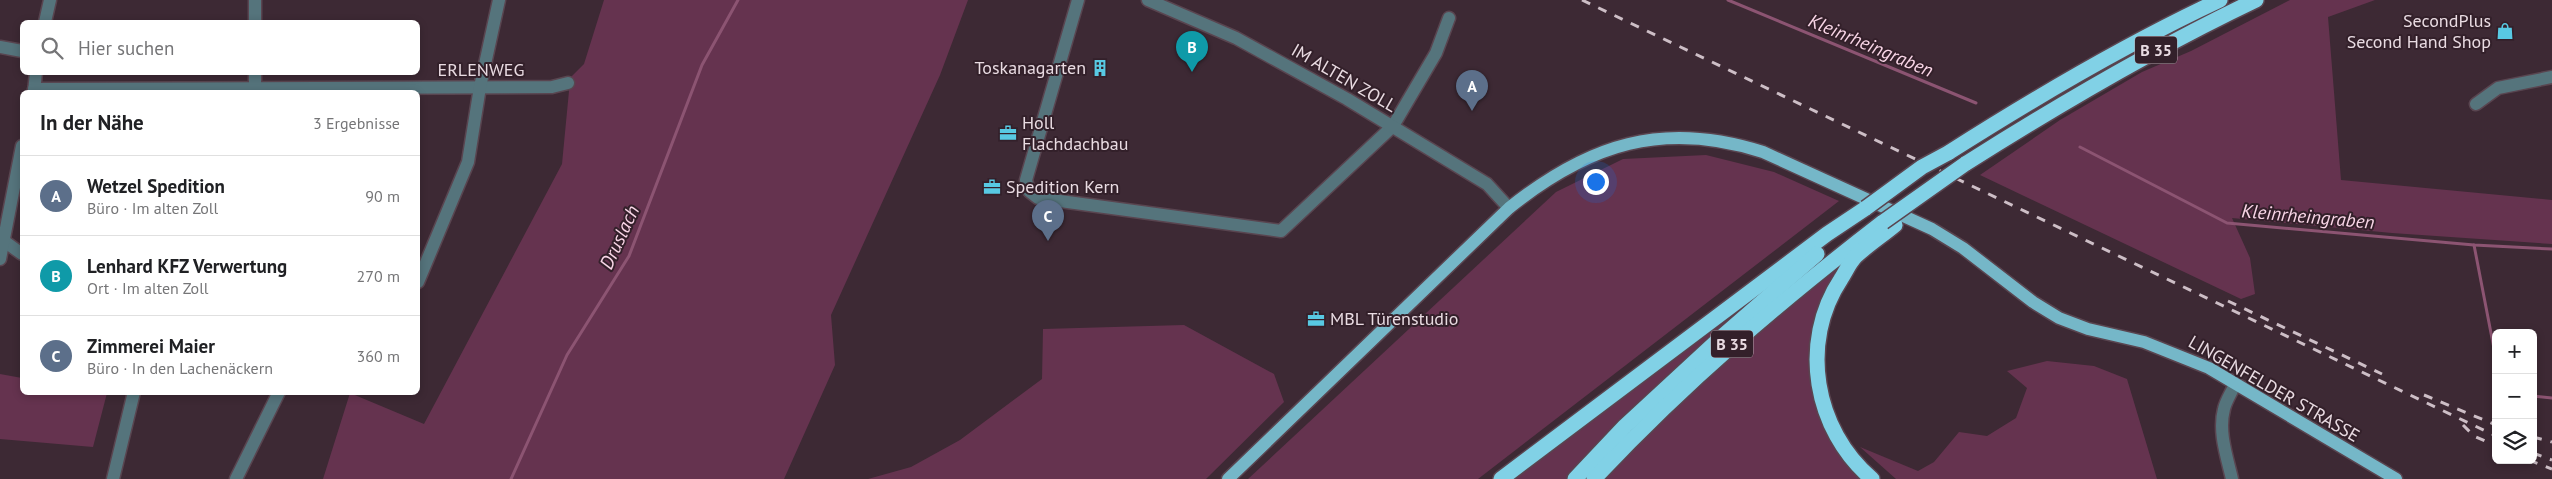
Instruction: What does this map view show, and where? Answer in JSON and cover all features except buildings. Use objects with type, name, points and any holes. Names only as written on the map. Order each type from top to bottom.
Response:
[{"type":"highway","name":"B 35","points":[[1594,479],[1729,346],[1879,217],[1948,153],[2127,47],[2220,0]]},
{"type":"highway","name":"B 35","points":[[1879,217],[1935,185],[2057,105],[2187,34],[2256,0]]},
{"type":"highway","points":[[1500,479],[1827,234],[1879,217]]},
{"type":"highway","points":[[1575,479],[1626,426],[1716,341],[1811,259],[1879,217]]},
{"type":"highway","points":[[1872,479],[1844,451],[1823,410],[1817,374],[1819,329],[1831,294],[1879,217]]},
{"type":"main road","name":"LINGENFELDER STRASSE","points":[[1228,479],[1509,208],[1562,170],[1602,151],[1658,138],[1689,138],[1739,144],[1793,164],[1932,229],[1963,248],[2033,302],[2059,318],[2088,330],[2131,338],[2180,355],[2235,384],[2396,479]]},
{"type":"street","points":[[45,20],[50,0]]},
{"type":"street","points":[[255,0],[255,20]]},
{"type":"street","points":[[420,277],[468,162],[480,87],[499,0]]},
{"type":"street","points":[[1078,0],[1026,180],[1029,191],[1038,198],[1281,231],[1393,126],[1436,53],[1449,18]]},
{"type":"street","name":"IM ALTEN ZOLL","points":[[1148,0],[1255,48],[1393,126],[1487,184],[1509,208]]},
{"type":"street","points":[[0,46],[20,51]]},
{"type":"street","points":[[34,90],[36,75]]},
{"type":"street","points":[[255,75],[255,90]]},
{"type":"street","points":[[2476,104],[2498,88],[2552,76]]},
{"type":"street","name":"ERLENWEG","points":[[255,90],[552,87],[568,83]]},
{"type":"street","points":[[0,259],[2,239],[20,155]]},
{"type":"street","points":[[2,239],[20,252]]},
{"type":"street","points":[[2232,479],[2222,435],[2222,422],[2224,408],[2235,384]]},
{"type":"street","points":[[113,479],[133,395]]},
{"type":"street","points":[[236,479],[277,395]]},
{"type":"shaded area","points":[[604,0],[968,0],[940,75],[831,315],[835,365],[784,479],[323,479],[349,395],[355,395],[424,424],[562,164],[569,91],[567,81],[584,64]]},
{"type":"shaded area","points":[[2290,0],[2375,0],[2328,17],[2341,180],[2552,200],[2552,244],[2392,233],[2232,218],[2250,258],[2255,294],[2241,299],[1980,175],[2060,120],[2142,72],[2191,51]]},
{"type":"shaded area","points":[[1706,155],[1774,172],[1839,201],[1478,479],[1248,479],[1556,192],[1623,159]]},
{"type":"shaded area","points":[[1850,256],[1813,374],[1864,479],[1607,479],[1607,475],[1710,372]]},
{"type":"shaded area","points":[[1781,274],[1566,479],[1508,479]]},
{"type":"shaded area","points":[[1184,325],[1274,374],[1284,402],[1206,479],[868,479],[911,467],[960,440],[1042,379],[1043,329]]},
{"type":"shaded area","points":[[2047,361],[2094,366],[2127,379],[2157,479],[1896,479],[1860,447],[1918,471],[1934,462],[1959,432],[1987,436],[2016,418],[2027,388],[2007,371]]},
{"type":"shaded area","points":[[0,374],[20,378],[20,395],[106,395],[93,447],[0,439]]},
{"type":"waterway","name":"Druslach","points":[[511,479],[567,355],[629,256],[702,65],[738,0]]},
{"type":"waterway","name":"Kleinrheingraben","points":[[1728,0],[1976,103]]},
{"type":"waterway","name":"Kleinrheingraben","points":[[2080,147],[2227,223],[2474,245],[2552,249]]},
{"type":"waterway","points":[[2474,245],[2492,338]]},
{"type":"waterway","points":[[2537,396],[2552,398]]},
{"type":"railway","points":[[1582,0],[2492,434]]},
{"type":"railway","points":[[2228,301],[2382,374]]},
{"type":"railway","points":[[2424,395],[2492,423]]},
{"type":"railway","points":[[2463,425],[2474,436],[2492,444]]},
{"type":"railway","points":[[2537,438],[2552,442]]},
{"type":"railway","points":[[2537,454],[2552,460]]},
{"type":"railway","points":[[2537,463],[2552,469]]},
{"type":"place","name":"SecondPlus Second Hand Shop","points":[[2505,31]]},
{"type":"place","name":"Toskanagarten","points":[[1100,68]]},
{"type":"place","name":"Lenhard KFZ Verwertung","points":[[1192,72]]},
{"type":"place","name":"Wetzel Spedition","points":[[1472,111]]},
{"type":"place","name":"Holl Flachdachbau","points":[[1008,133]]},
{"type":"place","name":"Spedition Kern","points":[[992,187]]},
{"type":"place","name":"Zimmerei Maier","points":[[1048,241]]},
{"type":"place","name":"MBL Türenstudio","points":[[1316,319]]}]
